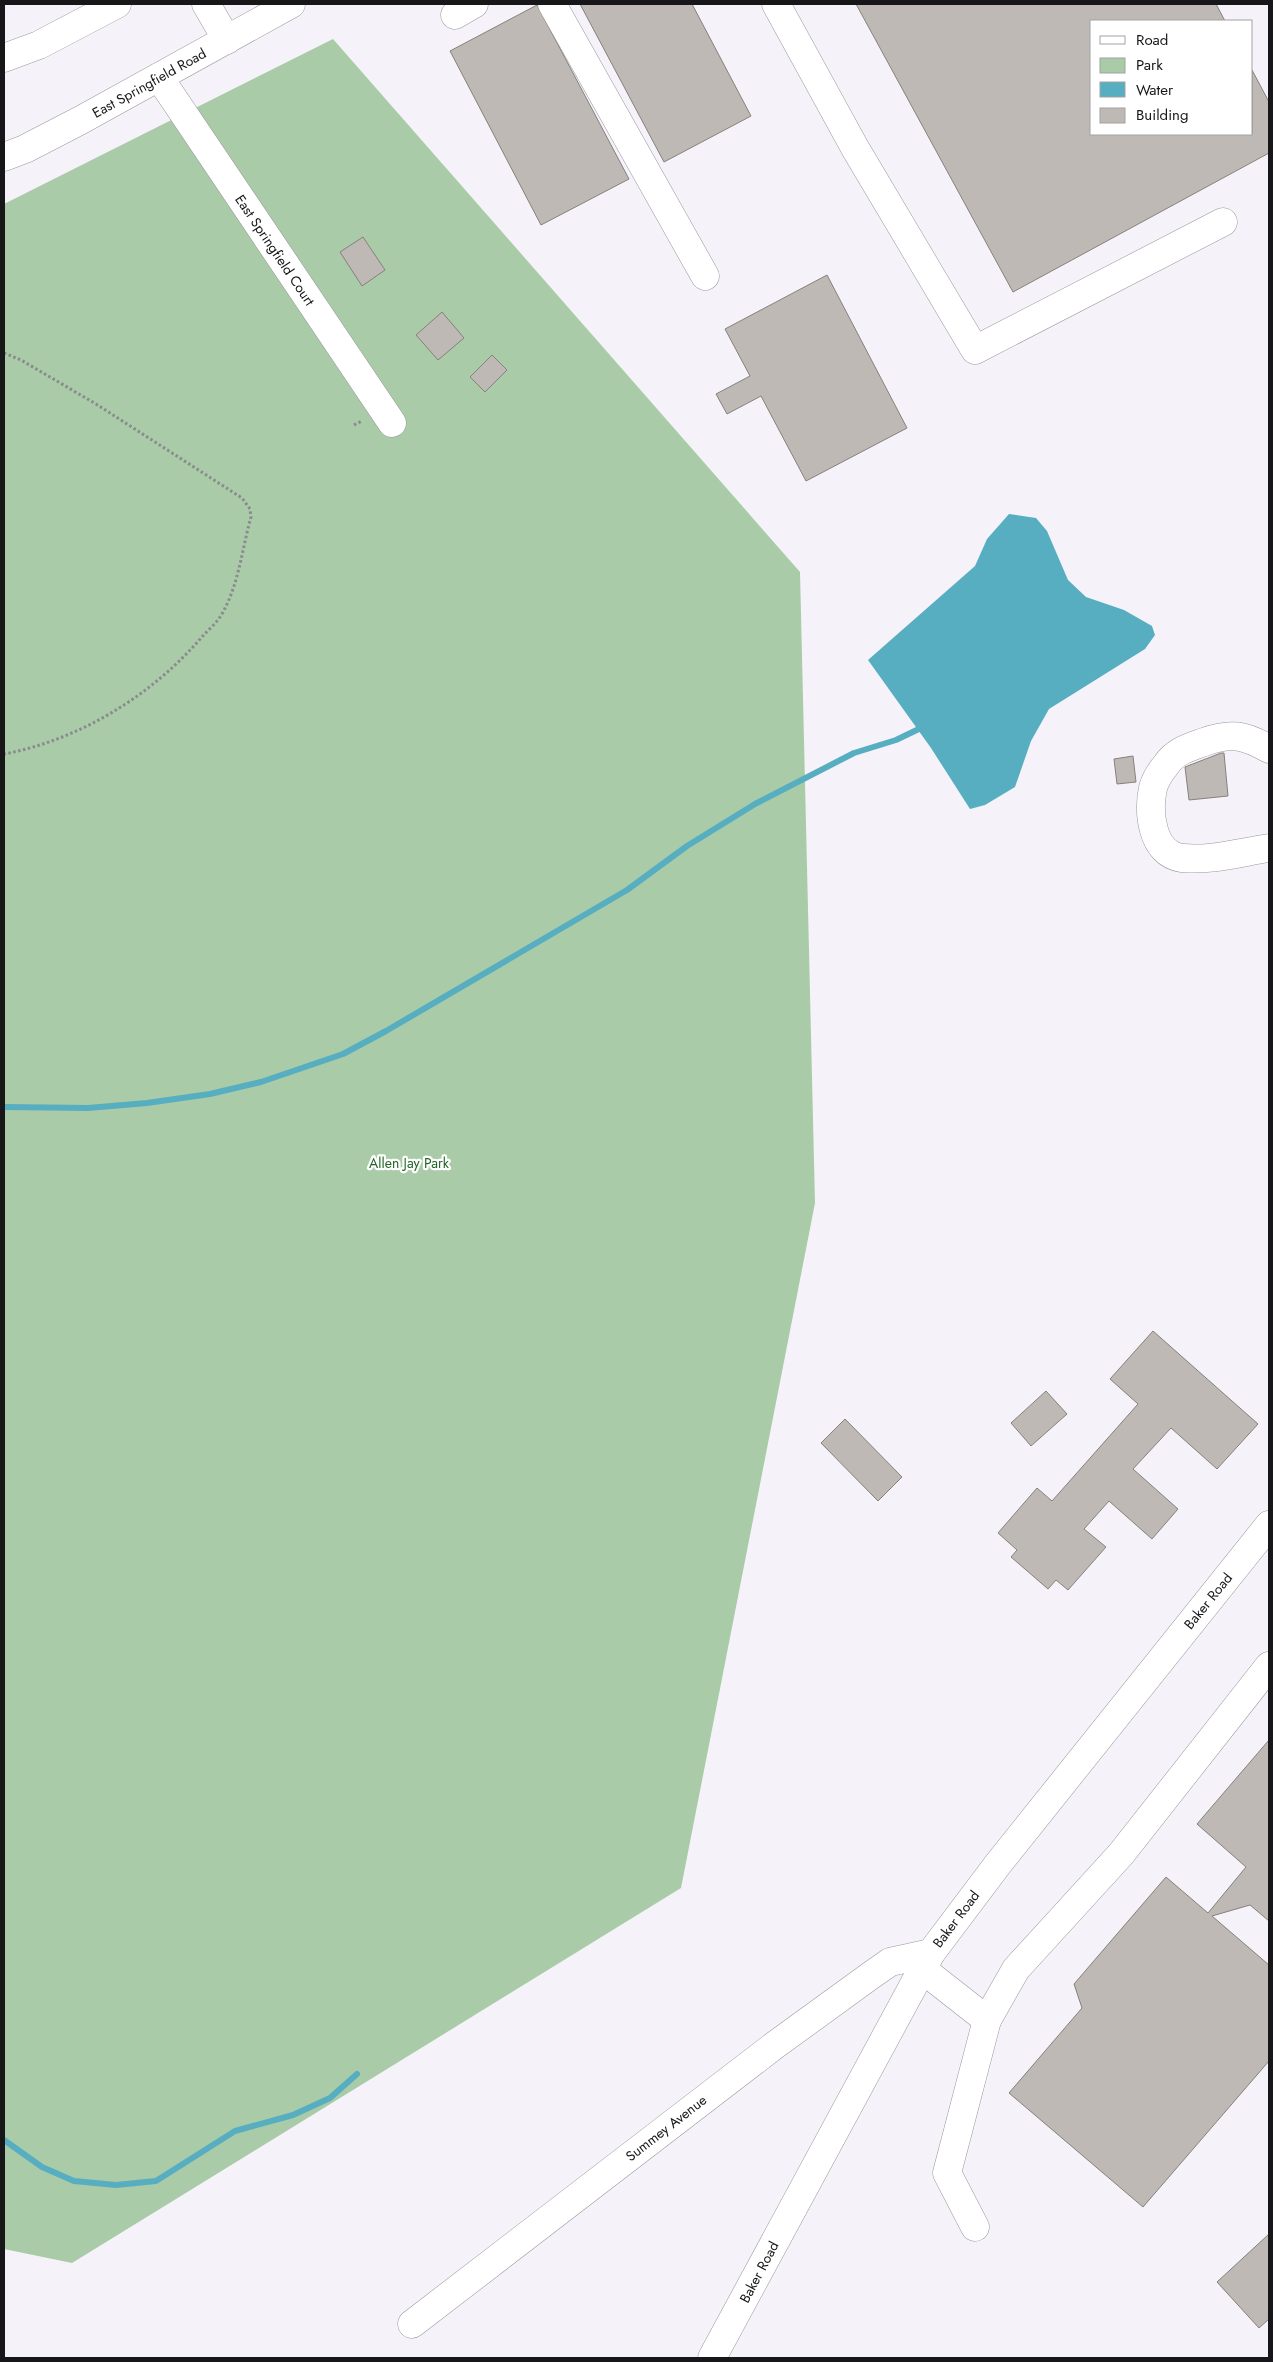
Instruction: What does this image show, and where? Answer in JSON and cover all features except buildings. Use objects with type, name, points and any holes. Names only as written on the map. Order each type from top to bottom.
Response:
[{"type":"street","points":[[4,58],[39,45],[117,4]]},
{"type":"street","points":[[206,4],[227,40]]},
{"type":"street","name":"East Springfield Road","points":[[4,157],[33,145],[292,4]]},
{"type":"street","points":[[552,4],[705,276]]},
{"type":"street","points":[[776,4],[855,148],[975,350],[1223,222]]},
{"type":"street","name":"East Springfield Court","points":[[159,77],[392,423]]},
{"type":"street","points":[[1269,749],[1252,739],[1234,735],[1212,739],[1182,749],[1166,763],[1153,786],[1150,814],[1156,836],[1167,852],[1181,858],[1206,857],[1269,848]]},
{"type":"street","name":"Baker Road","points":[[712,2358],[926,1961],[998,1864],[1269,1526]]},
{"type":"street","points":[[975,2227],[947,2173],[986,2020],[1016,1969],[1121,1854],[1269,1666]]},
{"type":"street","points":[[926,1961],[986,2020]]},
{"type":"street","name":"Summey Avenue","points":[[412,2324],[775,2045],[870,1976],[890,1962],[926,1961]]},
{"type":"path","points":[[4,353],[21,360],[96,404],[242,498],[250,509],[251,517],[232,593],[222,615],[192,649],[157,681],[112,712],[74,733],[31,749],[4,754]]},
{"type":"green space","name":"Allen Jay Park","points":[[333,39],[800,572],[815,1203],[681,1888],[72,2263],[4,2249],[4,204]]},
{"type":"water","points":[[1009,514],[1036,518],[1047,531],[1068,580],[1086,597],[1124,610],[1152,626],[1155,635],[1145,649],[1049,709],[1031,741],[1015,787],[985,805],[970,809],[931,748],[868,660],[975,566],[987,539]]},
{"type":"waterway","points":[[4,1107],[88,1108],[147,1103],[210,1094],[261,1082],[343,1054],[386,1031],[627,890],[687,846],[755,804],[854,753],[896,740],[923,727]]},
{"type":"waterway","points":[[4,2140],[42,2167],[74,2181],[116,2185],[156,2181],[235,2131],[293,2115],[330,2098],[357,2074]]}]
